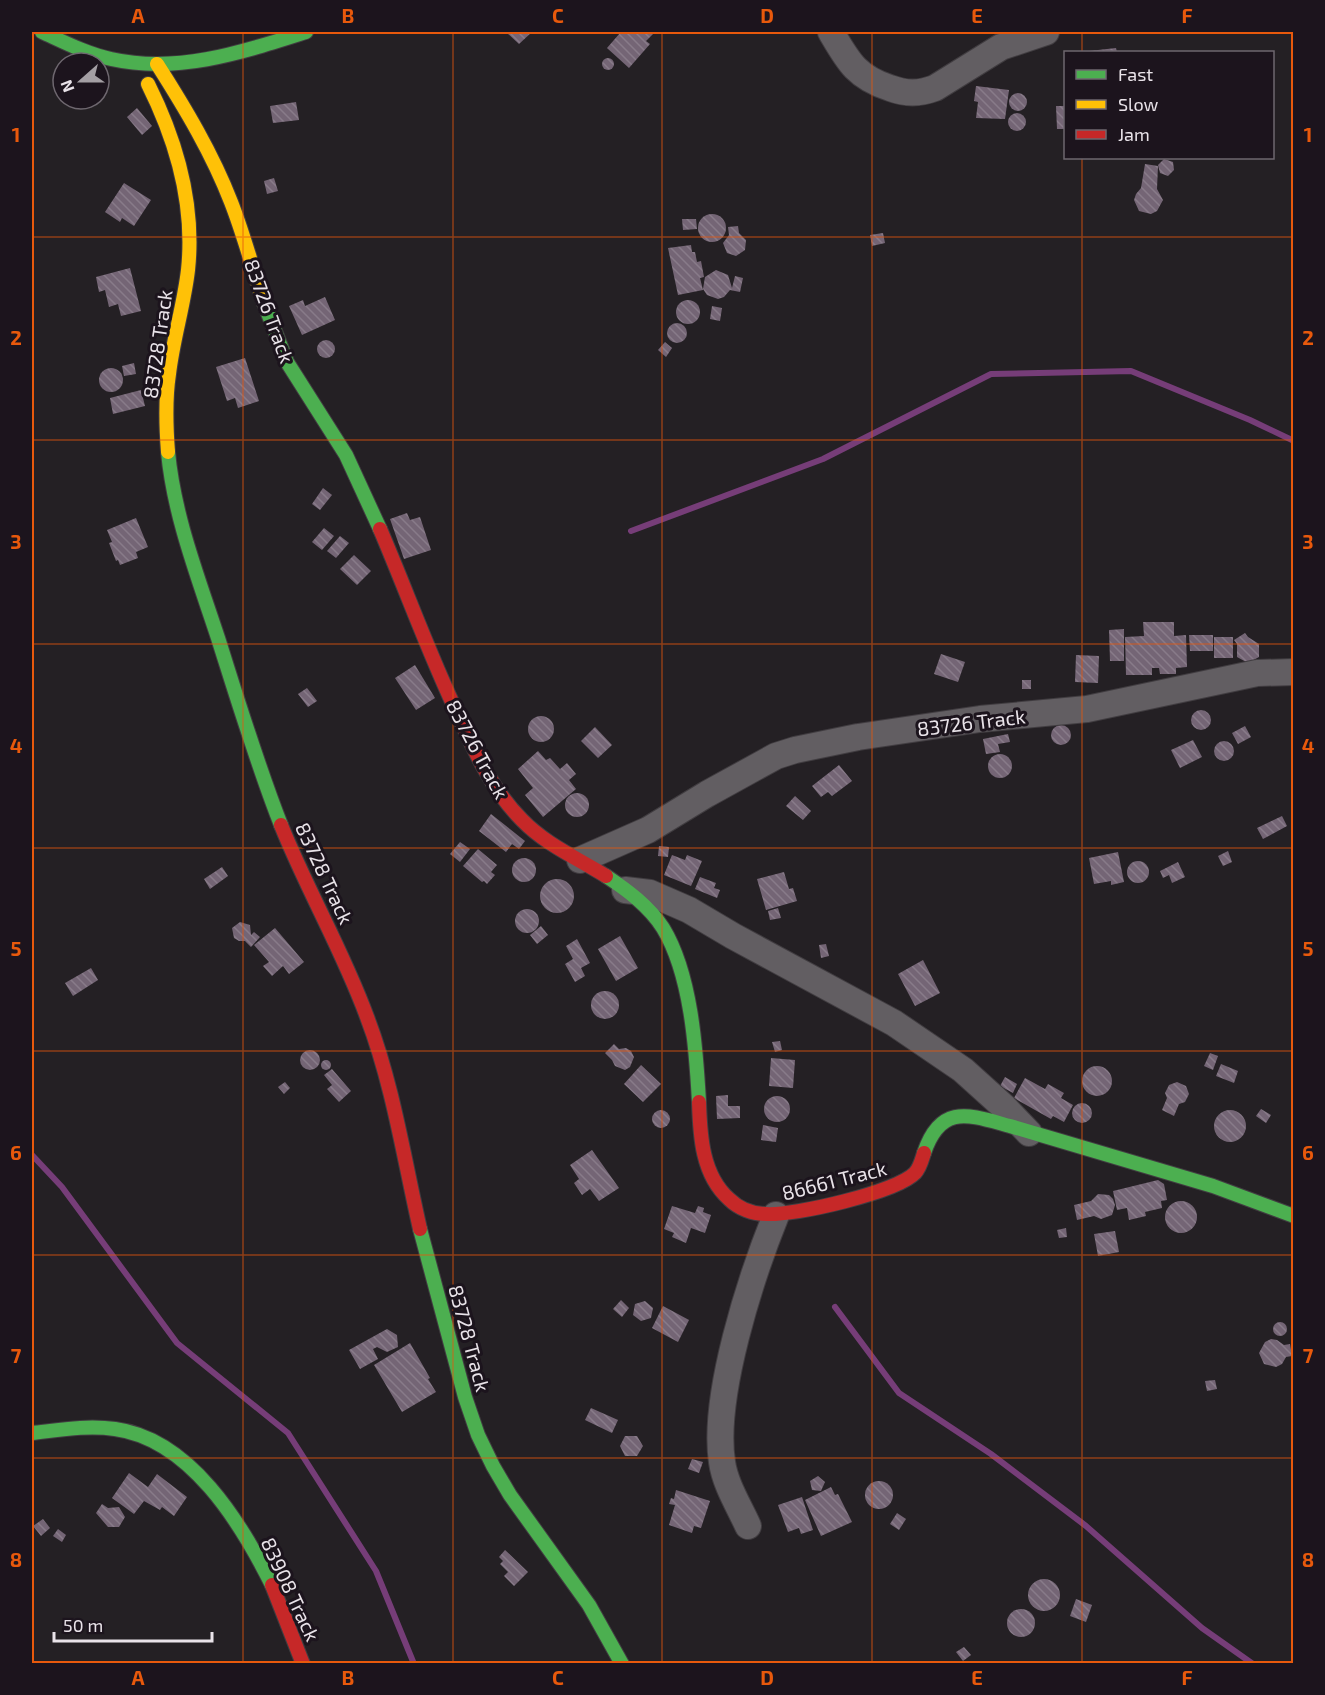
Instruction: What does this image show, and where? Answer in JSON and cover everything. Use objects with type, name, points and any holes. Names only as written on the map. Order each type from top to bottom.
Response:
[{"type":"street","points":[[42,32],[92,54],[137,64],[212,58],[306,32]]},
{"type":"street","points":[[831,32],[852,65],[863,77],[883,86],[911,93],[923,93],[1001,47],[1046,32]]},
{"type":"street","name":"83728 Track","points":[[137,64],[164,113],[175,147],[189,230],[188,267],[167,386],[167,429],[171,475],[183,528],[266,789],[292,851],[322,911],[355,986],[375,1040],[393,1104],[424,1242],[464,1392],[478,1434],[497,1475],[581,1593],[615,1647],[622,1664]]},
{"type":"street","name":"83726 Track","points":[[157,64],[183,105],[224,183],[281,351],[297,381],[344,451],[426,643],[489,776],[510,808],[540,837],[580,860],[648,830],[776,756],[795,750],[858,737],[980,719],[1087,709],[1257,673],[1293,672]]},
{"type":"street","name":"86661 Track","points":[[580,860],[641,900],[656,916],[669,940],[681,974],[697,1075],[699,1128],[705,1161],[715,1184],[728,1199],[745,1210],[776,1215],[842,1200],[904,1182],[916,1172],[934,1130],[940,1122],[952,1117],[967,1117],[1198,1183],[1276,1208],[1293,1216]]},
{"type":"street","points":[[625,890],[650,893],[689,910],[894,1023],[963,1070],[1004,1107],[1029,1134]]},
{"type":"street","points":[[748,1526],[730,1488],[722,1463],[724,1399],[735,1345],[750,1290],[776,1215]]},
{"type":"street","name":"83908 Track","points":[[32,1433],[106,1427],[127,1431],[154,1441],[195,1470],[233,1517],[264,1568],[296,1641],[303,1664]]},
{"type":"building","points":[[506,32],[532,32],[519,44]]},
{"type":"building","points":[[619,32],[655,32],[646,41],[650,44],[629,68],[607,48]]},
{"type":"building","points":[[1116,48],[1117,51],[1089,51]]},
{"type":"building","points":[[610,58],[614,64],[610,70],[606,70],[602,62]]},
{"type":"building","points":[[976,86],[1009,90],[1005,119],[976,118],[978,102],[974,101]]},
{"type":"building","points":[[1018,93],[1024,96],[1027,102],[1024,108],[1018,111],[1012,108],[1009,102],[1012,96]]},
{"type":"building","points":[[296,102],[299,120],[273,123],[270,106]]},
{"type":"building","points":[[1056,106],[1064,106],[1064,129],[1057,129]]},
{"type":"building","points":[[137,108],[152,126],[142,135],[127,117]]},
{"type":"building","points":[[1013,113],[1021,113],[1026,118],[1024,129],[1013,131],[1008,126],[1008,118]]},
{"type":"building","points":[[1164,159],[1173,162],[1174,170],[1168,176],[1160,173],[1158,165]]},
{"type":"building","points":[[1145,164],[1158,166],[1157,189],[1163,200],[1157,211],[1151,214],[1139,211],[1134,200],[1141,188]]},
{"type":"building","points":[[274,178],[278,191],[267,194],[264,181]]},
{"type":"building","points":[[124,183],[151,200],[134,226],[122,218],[120,222],[105,212]]},
{"type":"building","points":[[712,214],[722,218],[726,228],[722,238],[712,242],[702,238],[698,228],[702,218]]},
{"type":"building","points":[[682,219],[696,219],[697,229],[683,230]]},
{"type":"building","points":[[738,226],[739,233],[746,240],[745,250],[736,256],[727,253],[723,243],[729,235],[728,227]]},
{"type":"building","points":[[883,233],[885,243],[872,246],[870,235]]},
{"type":"building","points":[[691,245],[697,262],[701,261],[704,277],[700,278],[703,290],[678,295],[668,248]]},
{"type":"building","points":[[130,268],[141,311],[121,316],[118,304],[109,307],[105,290],[99,292],[96,277]]},
{"type":"building","points":[[716,270],[728,275],[732,288],[735,276],[743,278],[740,292],[730,290],[724,297],[718,299],[707,295],[703,289],[705,277]]},
{"type":"building","points":[[325,297],[335,320],[302,335],[289,306],[303,300],[305,306]]},
{"type":"building","points":[[688,300],[693,301],[699,307],[699,317],[693,323],[688,324],[683,323],[677,317],[676,312],[677,307],[683,301]]},
{"type":"building","points":[[712,306],[722,308],[720,321],[710,319]]},
{"type":"building","points":[[677,323],[684,326],[687,333],[684,340],[677,343],[670,340],[667,333],[670,326]]},
{"type":"building","points":[[326,340],[332,343],[335,349],[332,355],[326,358],[320,355],[317,349],[320,343]]},
{"type":"building","points":[[665,342],[672,348],[666,357],[658,350]]},
{"type":"building","points":[[245,358],[259,401],[238,408],[235,398],[227,401],[216,367]]},
{"type":"building","points":[[134,363],[136,374],[124,376],[122,366]]},
{"type":"building","points":[[111,368],[119,372],[123,380],[119,388],[111,392],[103,388],[99,380],[103,372]]},
{"type":"building","points":[[141,390],[145,406],[113,414],[110,398]]},
{"type":"building","points":[[323,488],[332,495],[320,510],[312,504]]},
{"type":"building","points":[[407,513],[410,520],[420,517],[431,550],[404,559],[390,519]]},
{"type":"building","points":[[136,518],[148,547],[136,552],[138,558],[120,565],[109,543],[112,542],[107,530]]},
{"type":"building","points":[[324,528],[334,536],[322,550],[312,542]]},
{"type":"building","points":[[340,536],[349,543],[336,558],[327,551]]},
{"type":"building","points":[[354,555],[371,571],[357,585],[340,569]]},
{"type":"building","points":[[1143,622],[1174,622],[1174,636],[1186,635],[1187,667],[1176,668],[1176,674],[1160,674],[1159,668],[1152,668],[1152,675],[1126,675],[1125,637],[1144,636]]},
{"type":"building","points":[[1124,629],[1124,661],[1110,661],[1109,630]]},
{"type":"building","points":[[1245,633],[1259,644],[1259,657],[1248,663],[1237,657],[1237,644],[1234,640]]},
{"type":"building","points":[[1189,635],[1213,635],[1213,651],[1190,651]]},
{"type":"building","points":[[1214,637],[1233,637],[1233,658],[1214,658]]},
{"type":"building","points":[[941,654],[965,662],[958,682],[934,674]]},
{"type":"building","points":[[1076,655],[1099,656],[1098,683],[1075,682]]},
{"type":"building","points":[[415,665],[435,698],[416,710],[395,678]]},
{"type":"building","points":[[1022,680],[1031,680],[1031,689],[1022,689]]},
{"type":"building","points":[[307,688],[317,701],[308,707],[298,694]]},
{"type":"building","points":[[1201,710],[1208,713],[1211,720],[1208,727],[1201,730],[1194,727],[1191,720],[1194,713]]},
{"type":"building","points":[[541,716],[550,720],[554,729],[550,738],[541,742],[532,738],[528,729],[532,720]]},
{"type":"building","points":[[1057,725],[1065,725],[1071,731],[1071,739],[1065,745],[1057,745],[1051,739],[1051,731]]},
{"type":"building","points":[[1245,726],[1251,737],[1238,744],[1232,733]]},
{"type":"building","points":[[595,727],[612,745],[598,758],[581,741]]},
{"type":"building","points":[[1008,734],[1010,742],[998,744],[1000,752],[986,754],[983,739]]},
{"type":"building","points":[[1193,740],[1202,757],[1180,768],[1171,750]]},
{"type":"building","points":[[1220,741],[1228,741],[1234,747],[1234,755],[1228,761],[1220,761],[1214,755],[1214,747]]},
{"type":"building","points":[[538,751],[546,760],[550,758],[560,769],[567,763],[576,774],[569,780],[576,789],[543,817],[525,795],[533,788],[518,769]]},
{"type":"building","points":[[1000,754],[1009,757],[1012,766],[1009,775],[1000,778],[991,775],[988,766],[991,757]]},
{"type":"building","points":[[839,765],[852,781],[832,796],[828,792],[821,797],[812,786]]},
{"type":"building","points":[[577,793],[586,796],[589,805],[586,814],[577,817],[568,814],[565,805],[568,796]]},
{"type":"building","points":[[795,796],[811,811],[803,820],[786,806]]},
{"type":"building","points":[[491,814],[525,841],[519,849],[512,844],[506,852],[479,831]]},
{"type":"building","points":[[1282,816],[1287,826],[1263,839],[1257,828]]},
{"type":"building","points":[[460,842],[470,849],[460,862],[450,854]]},
{"type":"building","points":[[659,846],[669,847],[668,857],[658,856]]},
{"type":"building","points":[[478,849],[497,865],[491,872],[495,875],[487,884],[463,866]]},
{"type":"building","points":[[1228,851],[1232,862],[1223,866],[1218,856]]},
{"type":"building","points":[[1118,852],[1124,882],[1111,885],[1111,881],[1094,884],[1089,858]]},
{"type":"building","points":[[672,855],[685,860],[687,855],[702,861],[691,886],[664,875]]},
{"type":"building","points":[[524,858],[533,861],[536,870],[533,879],[524,882],[515,879],[512,870],[515,861]]},
{"type":"building","points":[[1138,861],[1146,864],[1149,872],[1146,880],[1138,883],[1130,880],[1127,872],[1130,864]]},
{"type":"building","points":[[1178,862],[1185,877],[1172,883],[1169,875],[1163,878],[1160,871]]},
{"type":"building","points":[[222,867],[228,876],[210,889],[204,879]]},
{"type":"building","points":[[784,872],[789,889],[793,888],[797,901],[766,910],[757,879]]},
{"type":"building","points":[[700,877],[716,883],[714,888],[720,890],[717,898],[695,889]]},
{"type":"building","points":[[557,879],[569,884],[574,896],[569,908],[557,913],[545,908],[540,896],[545,884]]},
{"type":"building","points":[[778,908],[781,918],[770,920],[768,911]]},
{"type":"building","points":[[527,909],[536,912],[539,921],[536,930],[527,933],[518,930],[515,921],[518,912]]},
{"type":"building","points":[[240,922],[250,925],[251,935],[254,932],[260,937],[251,947],[245,941],[234,938],[232,928]]},
{"type":"building","points":[[541,926],[548,935],[537,944],[530,935]]},
{"type":"building","points":[[275,928],[304,962],[289,974],[283,966],[272,976],[263,966],[269,962],[254,945]]},
{"type":"building","points":[[620,936],[638,968],[616,981],[598,949]]},
{"type":"building","points":[[577,939],[590,963],[581,968],[585,976],[575,982],[565,964],[573,959],[566,946]]},
{"type":"building","points":[[826,944],[829,956],[821,958],[819,945]]},
{"type":"building","points":[[923,960],[940,993],[915,1006],[898,974]]},
{"type":"building","points":[[91,968],[98,980],[73,996],[65,983]]},
{"type":"building","points":[[605,991],[615,995],[619,1005],[615,1015],[605,1019],[595,1015],[591,1005],[595,995]]},
{"type":"building","points":[[780,1041],[782,1050],[775,1052],[772,1042]]},
{"type":"building","points":[[614,1044],[619,1049],[626,1048],[631,1051],[634,1057],[630,1067],[625,1070],[615,1066],[605,1053]]},
{"type":"building","points":[[310,1050],[317,1053],[320,1060],[317,1067],[310,1070],[303,1067],[300,1060],[303,1053]]},
{"type":"building","points":[[1210,1053],[1218,1056],[1213,1070],[1204,1066]]},
{"type":"building","points":[[771,1058],[795,1060],[793,1088],[769,1086]]},
{"type":"building","points":[[326,1060],[330,1061],[330,1069],[326,1070],[322,1069],[321,1065],[322,1061]]},
{"type":"building","points":[[1221,1064],[1238,1071],[1234,1083],[1216,1076]]},
{"type":"building","points":[[641,1065],[661,1084],[643,1102],[624,1084]]},
{"type":"building","points":[[1097,1066],[1103,1067],[1111,1075],[1111,1087],[1103,1095],[1097,1096],[1091,1095],[1083,1087],[1082,1081],[1083,1075],[1091,1067]]},
{"type":"building","points":[[332,1069],[351,1091],[339,1102],[327,1089],[332,1085],[324,1075]]},
{"type":"building","points":[[1005,1077],[1017,1084],[1013,1093],[1000,1086]]},
{"type":"building","points":[[1025,1078],[1045,1089],[1048,1084],[1064,1093],[1061,1098],[1073,1105],[1064,1122],[1053,1116],[1051,1119],[1014,1098]]},
{"type":"building","points":[[285,1082],[290,1088],[284,1094],[278,1087]]},
{"type":"building","points":[[1177,1082],[1186,1086],[1189,1094],[1185,1102],[1179,1104],[1174,1116],[1162,1110],[1169,1085]]},
{"type":"building","points":[[728,1095],[728,1106],[740,1106],[740,1118],[717,1119],[716,1096]]},
{"type":"building","points":[[777,1096],[786,1100],[790,1109],[786,1118],[777,1122],[768,1118],[764,1109],[768,1100]]},
{"type":"building","points":[[1078,1103],[1086,1103],[1092,1109],[1092,1117],[1086,1123],[1078,1123],[1072,1117],[1072,1109]]},
{"type":"building","points":[[1261,1109],[1271,1115],[1266,1123],[1256,1116]]},
{"type":"building","points":[[657,1110],[665,1110],[670,1115],[668,1126],[657,1128],[652,1123],[652,1115]]},
{"type":"building","points":[[1230,1110],[1241,1115],[1246,1126],[1241,1137],[1230,1142],[1219,1137],[1214,1126],[1219,1115]]},
{"type":"building","points":[[763,1125],[778,1128],[776,1142],[761,1140]]},
{"type":"building","points":[[592,1150],[619,1188],[599,1201],[590,1189],[582,1195],[574,1183],[579,1179],[570,1165]]},
{"type":"building","points":[[1158,1180],[1164,1184],[1167,1200],[1161,1201],[1162,1208],[1145,1212],[1146,1216],[1129,1220],[1127,1208],[1117,1210],[1113,1191]]},
{"type":"building","points":[[1098,1194],[1109,1195],[1113,1199],[1115,1205],[1112,1215],[1101,1219],[1094,1216],[1077,1220],[1074,1205],[1091,1201]]},
{"type":"building","points":[[1181,1201],[1193,1205],[1197,1217],[1193,1229],[1181,1233],[1169,1229],[1165,1217],[1169,1205]]},
{"type":"building","points":[[672,1206],[695,1213],[698,1206],[704,1208],[703,1212],[711,1215],[705,1233],[691,1228],[686,1243],[672,1237],[674,1233],[664,1229]]},
{"type":"building","points":[[1066,1228],[1067,1237],[1059,1238],[1057,1230]]},
{"type":"building","points":[[1115,1231],[1119,1252],[1098,1256],[1094,1234]]},
{"type":"building","points":[[621,1300],[629,1308],[622,1317],[613,1309]]},
{"type":"building","points":[[645,1301],[653,1308],[651,1318],[641,1321],[633,1315],[635,1304]]},
{"type":"building","points":[[663,1306],[689,1320],[678,1342],[652,1328]]},
{"type":"building","points":[[1277,1322],[1283,1322],[1287,1329],[1283,1336],[1277,1336],[1273,1332],[1273,1326]]},
{"type":"building","points":[[387,1329],[397,1335],[398,1347],[387,1352],[377,1347],[373,1349],[378,1359],[360,1369],[349,1350]]},
{"type":"building","points":[[1271,1339],[1284,1345],[1290,1344],[1292,1356],[1286,1357],[1282,1364],[1276,1367],[1264,1364],[1259,1353],[1265,1342]]},
{"type":"building","points":[[410,1343],[436,1392],[402,1412],[374,1365]]},
{"type":"building","points":[[1215,1380],[1217,1389],[1207,1391],[1205,1381]]},
{"type":"building","points":[[591,1408],[618,1420],[612,1433],[585,1420]]},
{"type":"building","points":[[625,1436],[637,1436],[643,1446],[637,1456],[625,1456],[620,1446]]},
{"type":"building","points":[[692,1459],[703,1462],[699,1473],[688,1469]]},
{"type":"building","points":[[129,1473],[148,1487],[157,1474],[187,1497],[174,1516],[162,1507],[160,1510],[144,1501],[134,1514],[112,1498]]},
{"type":"building","points":[[818,1476],[825,1482],[821,1491],[812,1490],[810,1481]]},
{"type":"building","points":[[879,1481],[889,1485],[893,1495],[889,1505],[879,1509],[869,1505],[865,1495],[869,1485]]},
{"type":"building","points":[[831,1487],[835,1495],[838,1494],[852,1522],[821,1536],[805,1500]]},
{"type":"building","points":[[676,1490],[710,1501],[701,1528],[694,1526],[692,1533],[669,1525],[675,1505],[669,1504],[671,1498],[674,1499]]},
{"type":"building","points":[[802,1497],[813,1530],[801,1534],[799,1528],[788,1532],[778,1505]]},
{"type":"building","points":[[102,1504],[108,1508],[119,1507],[125,1517],[119,1527],[108,1527],[96,1513]]},
{"type":"building","points":[[897,1513],[906,1519],[899,1530],[890,1524]]},
{"type":"building","points":[[43,1519],[50,1528],[41,1536],[33,1526]]},
{"type":"building","points":[[58,1529],[66,1535],[62,1542],[53,1536]]},
{"type":"building","points":[[505,1550],[528,1572],[514,1586],[504,1576],[508,1572],[500,1564],[503,1561],[499,1557]]},
{"type":"building","points":[[1044,1579],[1055,1584],[1060,1595],[1055,1606],[1044,1611],[1033,1606],[1028,1595],[1033,1584]]},
{"type":"building","points":[[1076,1599],[1092,1605],[1086,1622],[1070,1616]]},
{"type":"building","points":[[1021,1609],[1031,1613],[1035,1623],[1031,1633],[1021,1637],[1011,1633],[1007,1623],[1011,1613]]},
{"type":"building","points":[[964,1647],[971,1655],[963,1661],[956,1652]]},
{"type":"waterway","points":[[631,531],[823,459],[991,374],[1131,371],[1250,420],[1294,441]]},
{"type":"waterway","points":[[32,1155],[62,1187],[177,1343],[288,1433],[376,1571],[414,1664]]},
{"type":"waterway","points":[[835,1307],[899,1393],[991,1454],[1086,1526],[1202,1628],[1253,1664]]},
{"type":"traffic: fast","points":[[42,32],[102,57],[136,63],[161,64],[210,59],[306,32]]},
{"type":"traffic: fast","points":[[264,303],[287,362],[346,455],[380,529]]},
{"type":"traffic: fast","points":[[168,452],[181,523],[256,756],[281,825]]},
{"type":"traffic: fast","points":[[606,876],[630,893],[651,913],[663,928],[672,946],[680,967],[690,1012],[699,1102]]},
{"type":"traffic: fast","points":[[924,1153],[931,1137],[939,1126],[948,1120],[958,1117],[982,1119],[1213,1186],[1294,1216]]},
{"type":"traffic: fast","points":[[420,1229],[465,1397],[478,1435],[510,1495],[589,1605],[622,1664]]},
{"type":"traffic: fast","points":[[32,1433],[63,1429],[115,1429],[142,1436],[167,1449],[189,1466],[228,1511],[245,1536],[272,1585]]},
{"type":"traffic: slow","points":[[157,64],[197,131],[224,184],[264,303]]},
{"type":"traffic: slow","points":[[148,84],[167,128],[182,174],[189,221],[188,270],[168,384],[166,413],[168,452]]},
{"type":"traffic: jam","points":[[380,529],[449,696],[472,746],[494,785],[531,829],[551,844],[606,876]]},
{"type":"traffic: jam","points":[[281,825],[347,968],[376,1043],[391,1096],[420,1229]]},
{"type":"traffic: jam","points":[[699,1102],[704,1154],[713,1178],[733,1203],[756,1213],[780,1214],[821,1207],[888,1188],[915,1173],[924,1153]]},
{"type":"traffic: jam","points":[[272,1585],[303,1664]]}]
